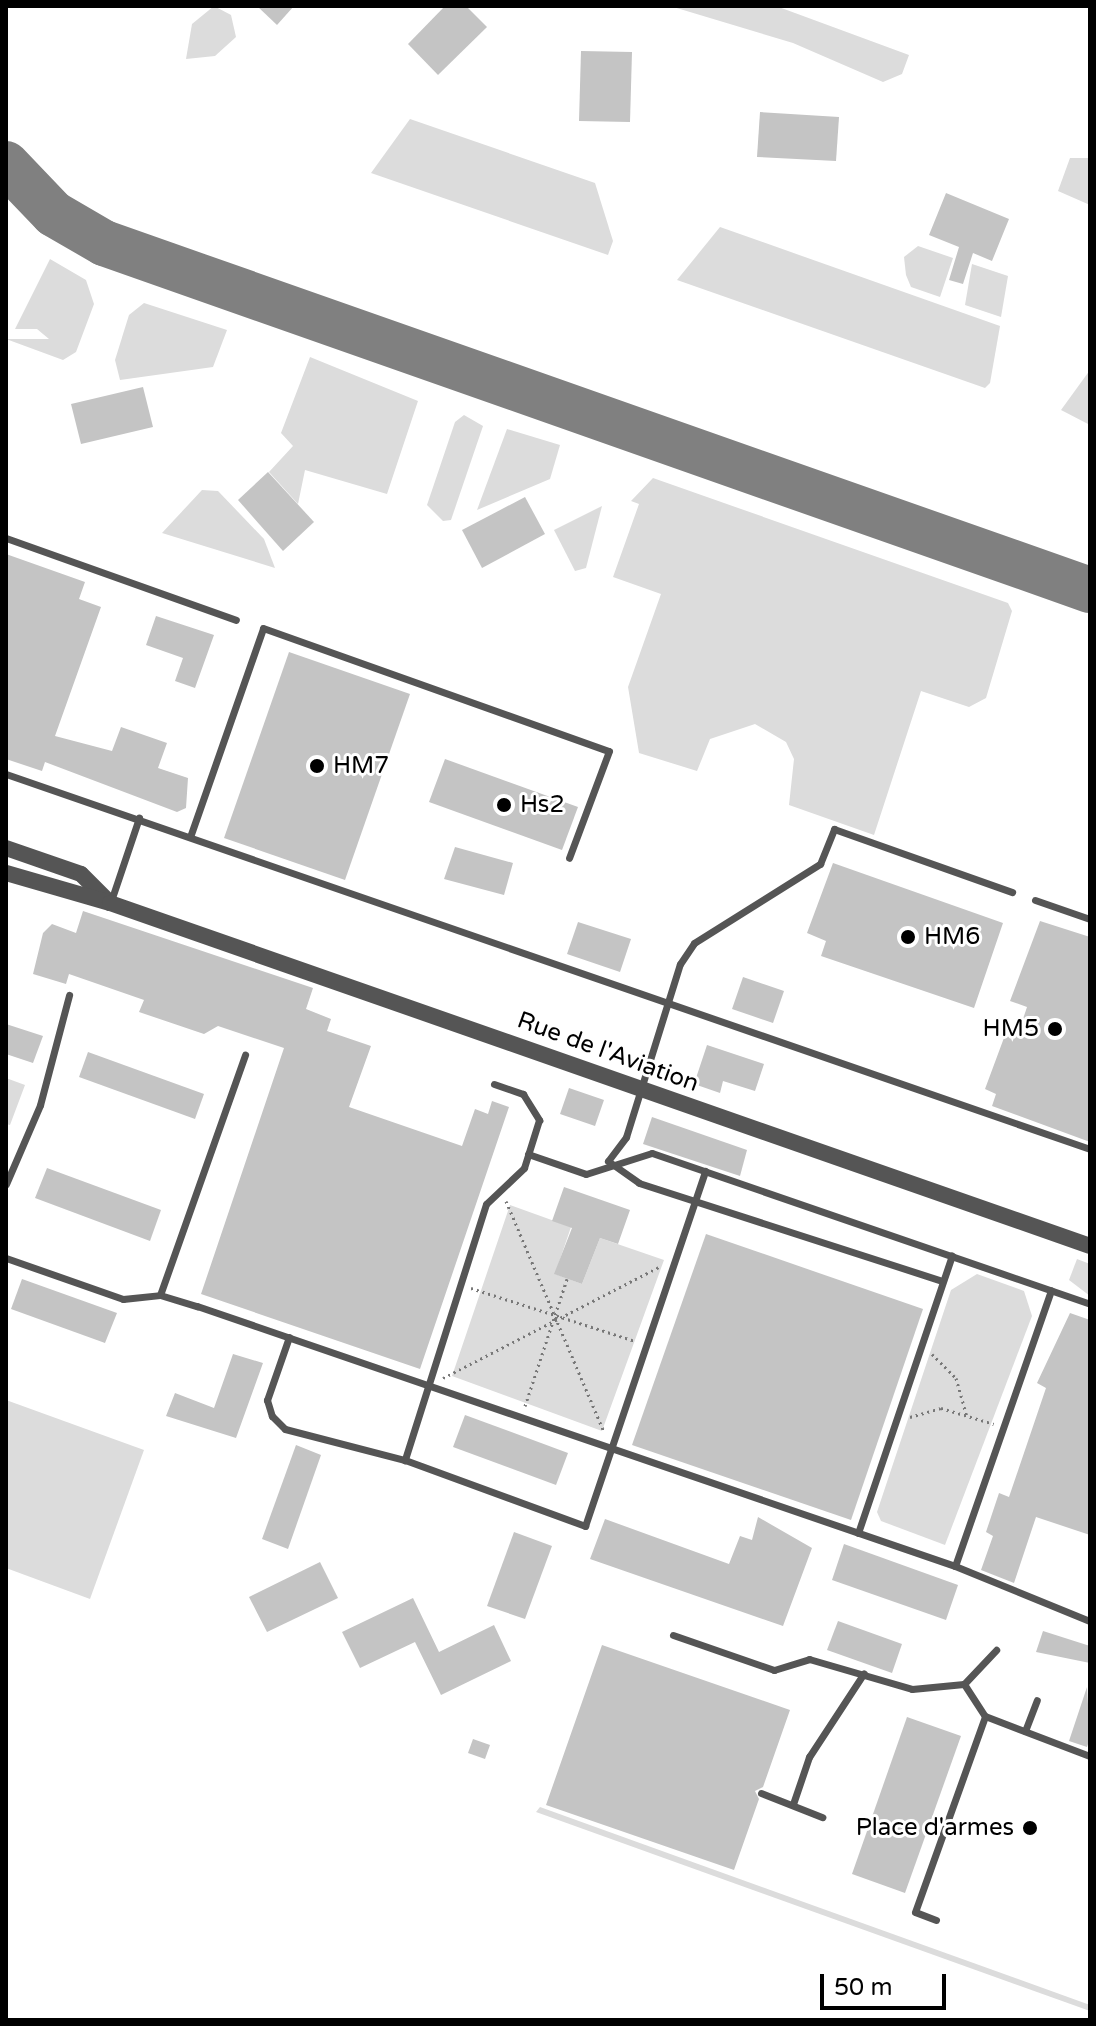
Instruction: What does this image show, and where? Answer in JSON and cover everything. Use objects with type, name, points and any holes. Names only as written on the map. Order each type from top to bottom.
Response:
[{"type":"street","name":"Rue de l'Aviation","points":[[6,848],[81,874],[110,903]]},
{"type":"street","name":"Rue de l'Aviation","points":[[6,873],[110,903],[1090,1246]]},
{"type":"lane","points":[[6,538],[236,620]]},
{"type":"lane","points":[[190,837],[263,628],[609,751],[569,858]]},
{"type":"lane","points":[[6,774],[139,818],[666,1005],[1090,1149]]},
{"type":"lane","points":[[110,903],[139,818]]},
{"type":"lane","points":[[608,1161],[626,1137],[637,1088],[666,1005],[694,943],[820,864],[834,829],[1012,892]]},
{"type":"lane","points":[[1035,900],[1090,919]]},
{"type":"lane","points":[[6,1184],[40,1105],[69,995]]},
{"type":"lane","points":[[160,1295],[245,1055]]},
{"type":"lane","points":[[405,1460],[486,1204],[528,1154],[539,1120],[523,1094],[494,1084]]},
{"type":"lane","points":[[528,1154],[586,1174],[608,1161],[652,1153],[1090,1304]]},
{"type":"lane","points":[[608,1161],[639,1183],[943,1281]]},
{"type":"lane","points":[[289,1337],[267,1400],[272,1416],[285,1429],[405,1460],[585,1526],[705,1171]]},
{"type":"lane","points":[[858,1533],[952,1256]]},
{"type":"lane","points":[[6,1258],[123,1299],[160,1295],[289,1337],[955,1566],[1090,1621]]},
{"type":"lane","points":[[955,1566],[1051,1290]]},
{"type":"lane","points":[[673,1635],[774,1670],[809,1659],[912,1689],[964,1684],[996,1650]]},
{"type":"lane","points":[[793,1804],[809,1757],[864,1673]]},
{"type":"lane","points":[[964,1684],[985,1716],[1090,1756]]},
{"type":"lane","points":[[1025,1731],[1037,1700]]},
{"type":"lane","points":[[936,1920],[915,1912],[985,1716]]},
{"type":"lane","points":[[761,1793],[822,1817]]},
{"type":"path","points":[[501,1189],[611,1448]]},
{"type":"path","points":[[429,1385],[674,1259]]},
{"type":"path","points":[[521,1417],[557,1320],[567,1279]]},
{"type":"path","points":[[461,1284],[557,1320],[646,1344]]},
{"type":"path","points":[[920,1350],[947,1364],[967,1417]]},
{"type":"path","points":[[899,1412],[912,1418],[941,1408],[1003,1426]]},
{"type":"shaded area","points":[[214,6],[231,15],[236,37],[215,56],[186,59],[192,24]]},
{"type":"shaded area","points":[[670,6],[776,6],[909,55],[902,74],[883,82],[793,43]]},
{"type":"shaded area","points":[[410,119],[595,183],[613,241],[608,255],[371,173]]},
{"type":"shaded area","points":[[1070,158],[1090,158],[1090,205],[1058,191]]},
{"type":"shaded area","points":[[720,227],[1000,326],[990,383],[985,388],[677,280]]},
{"type":"shaded area","points":[[918,246],[953,258],[940,297],[911,287],[904,257]]},
{"type":"shaded area","points":[[50,259],[86,280],[94,304],[76,352],[63,360],[6,339],[49,339],[37,329],[15,329]]},
{"type":"shaded area","points":[[972,264],[1008,276],[1001,317],[965,305]]},
{"type":"shaded area","points":[[144,303],[227,330],[213,367],[120,380],[115,360],[129,315]]},
{"type":"shaded area","points":[[310,357],[418,401],[387,494],[305,470],[298,504],[269,472],[293,446],[281,433]]},
{"type":"shaded area","points":[[1090,370],[1090,425],[1061,410]]},
{"type":"shaded area","points":[[464,415],[483,426],[451,520],[443,521],[427,505],[455,422]]},
{"type":"shaded area","points":[[507,429],[560,445],[550,479],[477,510]]},
{"type":"shaded area","points":[[653,478],[1008,603],[1012,611],[986,698],[969,707],[921,691],[874,835],[789,805],[794,759],[786,742],[755,724],[710,739],[697,771],[639,753],[628,687],[661,594],[613,577],[639,504],[631,501]]},
{"type":"shaded area","points":[[202,490],[218,491],[264,539],[275,568],[162,533]]},
{"type":"shaded area","points":[[602,506],[586,568],[575,571],[554,530]]},
{"type":"shaded area","points":[[6,1078],[25,1085],[10,1125],[6,1124]]},
{"type":"shaded area","points":[[510,1205],[571,1227],[555,1274],[582,1284],[600,1238],[664,1260],[602,1431],[452,1376]]},
{"type":"shaded area","points":[[1077,1259],[1090,1264],[1090,1296],[1069,1280]]},
{"type":"shaded area","points":[[977,1274],[1024,1291],[1032,1316],[945,1545],[881,1521],[877,1512],[951,1290]]},
{"type":"shaded area","points":[[6,1400],[144,1450],[90,1599],[6,1568]]},
{"type":"shaded area","points":[[540,1807],[1090,2005],[1090,2011],[536,1812]]},
{"type":"building","points":[[257,6],[294,6],[277,25]]},
{"type":"building","points":[[445,6],[466,6],[487,27],[438,75],[408,44]]},
{"type":"building","points":[[581,51],[632,52],[630,122],[579,121]]},
{"type":"building","points":[[760,112],[839,117],[836,161],[757,157]]},
{"type":"building","points":[[946,193],[1009,219],[992,261],[973,253],[963,284],[949,280],[959,247],[929,235]]},
{"type":"building","points":[[143,387],[153,427],[81,444],[71,404]]},
{"type":"building","points":[[268,472],[314,522],[283,551],[238,500]]},
{"type":"building","points":[[525,497],[545,534],[482,568],[462,530]]},
{"type":"building","points":[[6,554],[85,582],[79,599],[101,607],[55,736],[112,751],[121,727],[167,743],[158,768],[188,778],[186,808],[177,812],[45,762],[42,771],[6,759]]},
{"type":"building","points":[[156,616],[214,635],[195,688],[175,681],[183,658],[146,645]]},
{"type":"building","name":"HM7","points":[[289,652],[410,694],[345,880],[224,838]]},
{"type":"building","name":"Hs2","points":[[445,759],[578,807],[562,850],[429,802]]},
{"type":"building","points":[[455,847],[513,863],[504,895],[444,879]]},
{"type":"building","name":"HM6","points":[[833,863],[1003,923],[974,1008],[821,956],[826,941],[807,933]]},
{"type":"building","points":[[83,911],[313,988],[306,1009],[331,1019],[327,1031],[371,1046],[349,1107],[462,1146],[475,1109],[488,1114],[492,1101],[509,1107],[420,1369],[201,1294],[284,1048],[218,1026],[204,1034],[139,1012],[144,1000],[69,974],[66,984],[33,974],[43,933],[52,924],[76,933]]},
{"type":"building","name":"HM5","points":[[1040,921],[1090,937],[1090,1142],[992,1106],[996,1094],[985,1089],[1008,1027],[1019,1031],[1027,1007],[1010,1001]]},
{"type":"building","points":[[578,922],[631,939],[620,972],[567,954]]},
{"type":"building","points":[[743,977],[784,991],[773,1023],[732,1009]]},
{"type":"building","points":[[6,1024],[43,1036],[33,1063],[6,1054]]},
{"type":"building","points":[[707,1045],[764,1064],[755,1091],[723,1081],[720,1093],[694,1084]]},
{"type":"building","points":[[88,1052],[204,1094],[195,1119],[79,1077]]},
{"type":"building","points":[[569,1088],[604,1100],[595,1126],[560,1114]]},
{"type":"building","points":[[652,1117],[747,1150],[740,1176],[643,1144]]},
{"type":"building","points":[[47,1168],[161,1210],[150,1241],[35,1198]]},
{"type":"building","points":[[564,1187],[630,1210],[618,1244],[600,1238],[582,1284],[554,1274],[572,1228],[552,1221]]},
{"type":"building","points":[[706,1234],[923,1309],[851,1520],[632,1445]]},
{"type":"building","points":[[22,1279],[117,1313],[105,1343],[11,1309]]},
{"type":"building","points":[[1070,1313],[1090,1320],[1090,1535],[1036,1517],[1014,1583],[981,1570],[993,1536],[986,1532],[999,1493],[1009,1497],[1046,1388],[1037,1383]]},
{"type":"building","points":[[233,1354],[263,1363],[236,1438],[166,1416],[175,1393],[214,1408]]},
{"type":"building","points":[[465,1415],[568,1453],[556,1485],[453,1447]]},
{"type":"building","points":[[296,1445],[321,1455],[288,1549],[262,1539]]},
{"type":"building","points":[[758,1517],[812,1548],[783,1626],[590,1559],[605,1519],[729,1564],[740,1536],[752,1540]]},
{"type":"building","points":[[514,1532],[552,1546],[525,1619],[487,1606]]},
{"type":"building","points":[[844,1544],[958,1585],[946,1620],[832,1580]]},
{"type":"building","points":[[320,1562],[338,1598],[267,1632],[249,1597]]},
{"type":"building","points":[[413,1598],[439,1652],[494,1625],[511,1661],[441,1695],[415,1642],[360,1668],[342,1632]]},
{"type":"building","points":[[838,1621],[902,1644],[892,1673],[827,1650]]},
{"type":"building","points":[[1043,1631],[1090,1646],[1090,1663],[1036,1652]]},
{"type":"building","points":[[602,1645],[790,1710],[763,1787],[755,1791],[759,1799],[734,1870],[546,1805]]},
{"type":"building","points":[[1087,1687],[1090,1738],[1087,1747],[1069,1741]]},
{"type":"building","points":[[907,1717],[961,1736],[905,1893],[852,1874]]},
{"type":"building","points":[[473,1739],[490,1745],[485,1759],[468,1753]]},
{"type":"taxiway","points":[[6,164],[54,214],[104,243],[1090,590]]},
{"type":"place","name":"HM7","points":[[317,766]]},
{"type":"place","name":"Hs2","points":[[504,805]]},
{"type":"place","name":"HM6","points":[[908,937]]},
{"type":"place","name":"HM5","points":[[1055,1029]]},
{"type":"place","name":"Place d'armes","points":[[1030,1828]]}]
